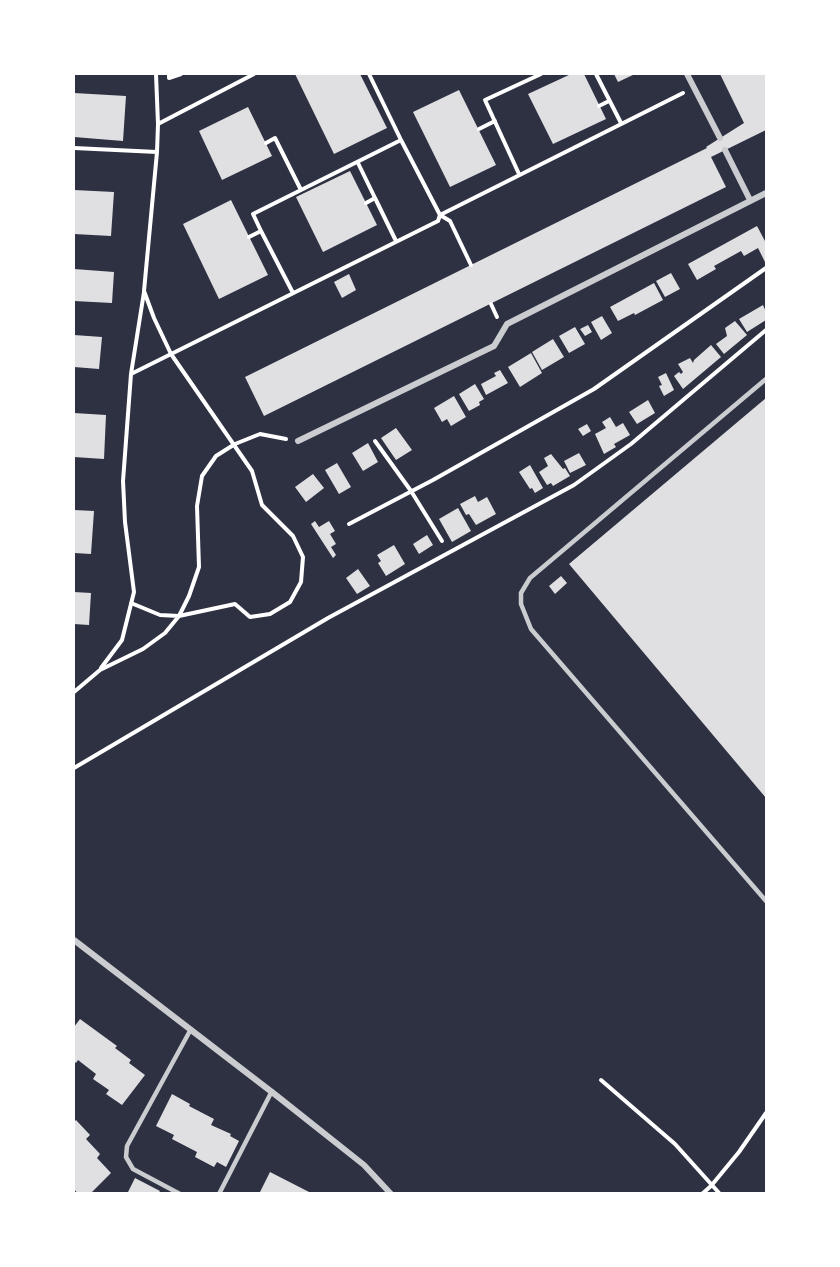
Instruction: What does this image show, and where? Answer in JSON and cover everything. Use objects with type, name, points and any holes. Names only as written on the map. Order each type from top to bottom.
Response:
[{"type":"street","points":[[687,74],[720,138]]},
{"type":"street","points":[[725,150],[750,201]]},
{"type":"street","points":[[298,441],[494,346],[507,324],[766,193]]},
{"type":"street","points":[[74,940],[272,1091],[364,1165],[391,1194]]},
{"type":"lane","points":[[766,379],[530,578],[521,593],[521,604],[531,629],[766,901]]},
{"type":"lane","points":[[180,1194],[132,1169],[126,1156],[127,1146],[191,1029]]},
{"type":"lane","points":[[219,1194],[272,1091]]},
{"type":"path","points":[[74,692],[100,670],[122,640],[134,591],[125,522],[123,481],[131,374],[144,291],[157,152],[156,74]]},
{"type":"path","points":[[169,74],[170,78],[181,74]]},
{"type":"path","points":[[158,124],[254,74]]},
{"type":"path","points":[[369,74],[440,215],[450,221],[471,265]]},
{"type":"path","points":[[519,174],[485,100],[532,75],[541,74]]},
{"type":"path","points":[[596,74],[621,123]]},
{"type":"path","points":[[131,374],[438,220],[440,215],[694,87]]},
{"type":"path","points":[[600,106],[609,101]]},
{"type":"path","points":[[479,129],[495,121]]},
{"type":"path","points":[[266,143],[275,138],[301,190]]},
{"type":"path","points":[[293,293],[253,214],[401,140]]},
{"type":"path","points":[[74,148],[157,152]]},
{"type":"path","points":[[358,163],[396,241]]},
{"type":"path","points":[[366,203],[375,198]]},
{"type":"path","points":[[249,237],[261,231]]},
{"type":"path","points":[[349,524],[594,389],[766,268]]},
{"type":"path","points":[[131,603],[160,615],[178,616],[235,604],[250,617],[270,614],[290,602],[301,582],[303,557],[293,536],[262,505],[252,471],[171,354],[144,291]]},
{"type":"path","points":[[74,768],[328,618],[574,485],[631,444],[766,330]]},
{"type":"path","points":[[100,670],[143,649],[165,633],[189,596],[199,567],[197,506],[202,476],[216,456],[235,444],[260,434],[298,441]]},
{"type":"path","points":[[375,441],[411,491],[442,541]]},
{"type":"path","points":[[601,1080],[675,1144],[720,1194]]},
{"type":"path","points":[[702,1194],[739,1152],[766,1113]]},
{"type":"building","points":[[295,74],[360,74],[387,128],[334,154]]},
{"type":"building","points":[[571,74],[584,74],[606,119],[553,144],[528,94]]},
{"type":"building","points":[[614,74],[635,74],[618,82]]},
{"type":"building","points":[[720,74],[766,74],[766,130],[711,157],[726,187],[264,416],[245,377],[707,148],[744,123]]},
{"type":"building","points":[[459,90],[496,165],[450,187],[413,112]]},
{"type":"building","points":[[74,93],[126,96],[123,141],[74,137]]},
{"type":"building","points":[[248,107],[272,156],[222,180],[199,131]]},
{"type":"building","points":[[350,171],[377,225],[323,252],[296,197]]},
{"type":"building","points":[[74,190],[114,192],[111,236],[74,234]]},
{"type":"building","points":[[231,200],[268,275],[219,299],[183,224]]},
{"type":"building","points":[[757,226],[766,243],[766,264],[758,248],[744,256],[741,251],[714,266],[716,269],[697,280],[688,264]]},
{"type":"building","points":[[74,269],[114,272],[112,303],[74,301]]},
{"type":"building","points":[[671,273],[680,289],[665,297],[656,281]]},
{"type":"building","points":[[349,274],[356,290],[342,298],[334,282]]},
{"type":"building","points":[[654,283],[663,300],[618,321],[610,307]]},
{"type":"building","points":[[763,305],[766,320],[747,332],[739,319]]},
{"type":"building","points":[[602,316],[612,333],[601,340],[591,322]]},
{"type":"building","points":[[735,321],[747,335],[724,354],[716,344],[727,336],[725,328]]},
{"type":"building","points":[[588,325],[592,332],[585,336],[580,329]]},
{"type":"building","points":[[575,327],[585,344],[569,353],[559,336]]},
{"type":"building","points":[[74,335],[102,337],[99,369],[74,367]]},
{"type":"building","points":[[553,339],[564,357],[542,370],[532,352]]},
{"type":"building","points":[[711,345],[721,357],[683,389],[674,376],[683,372],[678,364],[690,358],[693,363]]},
{"type":"building","points":[[531,353],[542,373],[520,387],[508,367]]},
{"type":"building","points":[[500,370],[508,383],[486,395],[481,384],[496,376],[494,373]]},
{"type":"building","points":[[666,373],[674,390],[664,396],[658,377]]},
{"type":"building","points":[[475,384],[484,399],[479,402],[480,405],[469,411],[459,394]]},
{"type":"building","points":[[454,396],[466,417],[451,426],[447,419],[442,422],[434,408]]},
{"type":"building","points":[[766,398],[766,798],[569,564]]},
{"type":"building","points":[[648,400],[655,413],[637,424],[629,412]]},
{"type":"building","points":[[74,413],[106,415],[104,459],[74,457]]},
{"type":"building","points":[[610,417],[616,427],[623,423],[630,435],[614,444],[616,447],[604,454],[595,434],[606,428],[602,422]]},
{"type":"building","points":[[587,424],[591,431],[583,436],[578,429]]},
{"type":"building","points":[[396,428],[412,450],[396,460],[381,438]]},
{"type":"building","points":[[368,443],[378,462],[363,471],[352,453]]},
{"type":"building","points":[[579,453],[586,465],[570,473],[564,461]]},
{"type":"building","points":[[551,454],[570,476],[553,486],[551,483],[547,485],[539,472],[548,466],[544,458]]},
{"type":"building","points":[[337,463],[351,487],[339,494],[325,470]]},
{"type":"building","points":[[530,465],[543,488],[535,493],[519,472]]},
{"type":"building","points":[[313,474],[324,488],[306,502],[295,487]]},
{"type":"building","points":[[475,496],[478,502],[487,497],[496,514],[476,525],[469,514],[466,515],[460,504]]},
{"type":"building","points":[[458,508],[471,531],[452,542],[439,519]]},
{"type":"building","points":[[74,510],[94,511],[91,554],[74,553]]},
{"type":"building","points":[[315,521],[319,527],[329,521],[335,531],[330,534],[336,544],[331,547],[336,555],[333,558],[311,524]]},
{"type":"building","points":[[427,535],[433,545],[419,554],[413,544]]},
{"type":"building","points":[[394,545],[405,564],[386,576],[378,563],[381,561],[377,555]]},
{"type":"building","points":[[358,569],[370,586],[357,594],[346,578]]},
{"type":"building","points":[[561,576],[567,583],[555,594],[549,586]]},
{"type":"building","points":[[74,592],[91,593],[89,625],[74,624]]},
{"type":"building","points":[[80,1019],[117,1046],[115,1048],[131,1060],[129,1063],[145,1075],[122,1105],[106,1094],[109,1090],[93,1079],[96,1074],[78,1060],[76,1063],[74,1061],[74,1027]]},
{"type":"building","points":[[172,1094],[214,1119],[211,1125],[231,1134],[230,1136],[239,1141],[226,1167],[217,1162],[214,1167],[195,1157],[197,1152],[172,1139],[174,1135],[156,1126]]},
{"type":"building","points":[[76,1120],[90,1135],[86,1139],[100,1154],[97,1158],[111,1173],[90,1194],[78,1194],[74,1189],[74,1122]]},
{"type":"building","points":[[270,1172],[313,1194],[259,1194]]},
{"type":"building","points":[[135,1178],[160,1191],[158,1194],[127,1194]]}]
